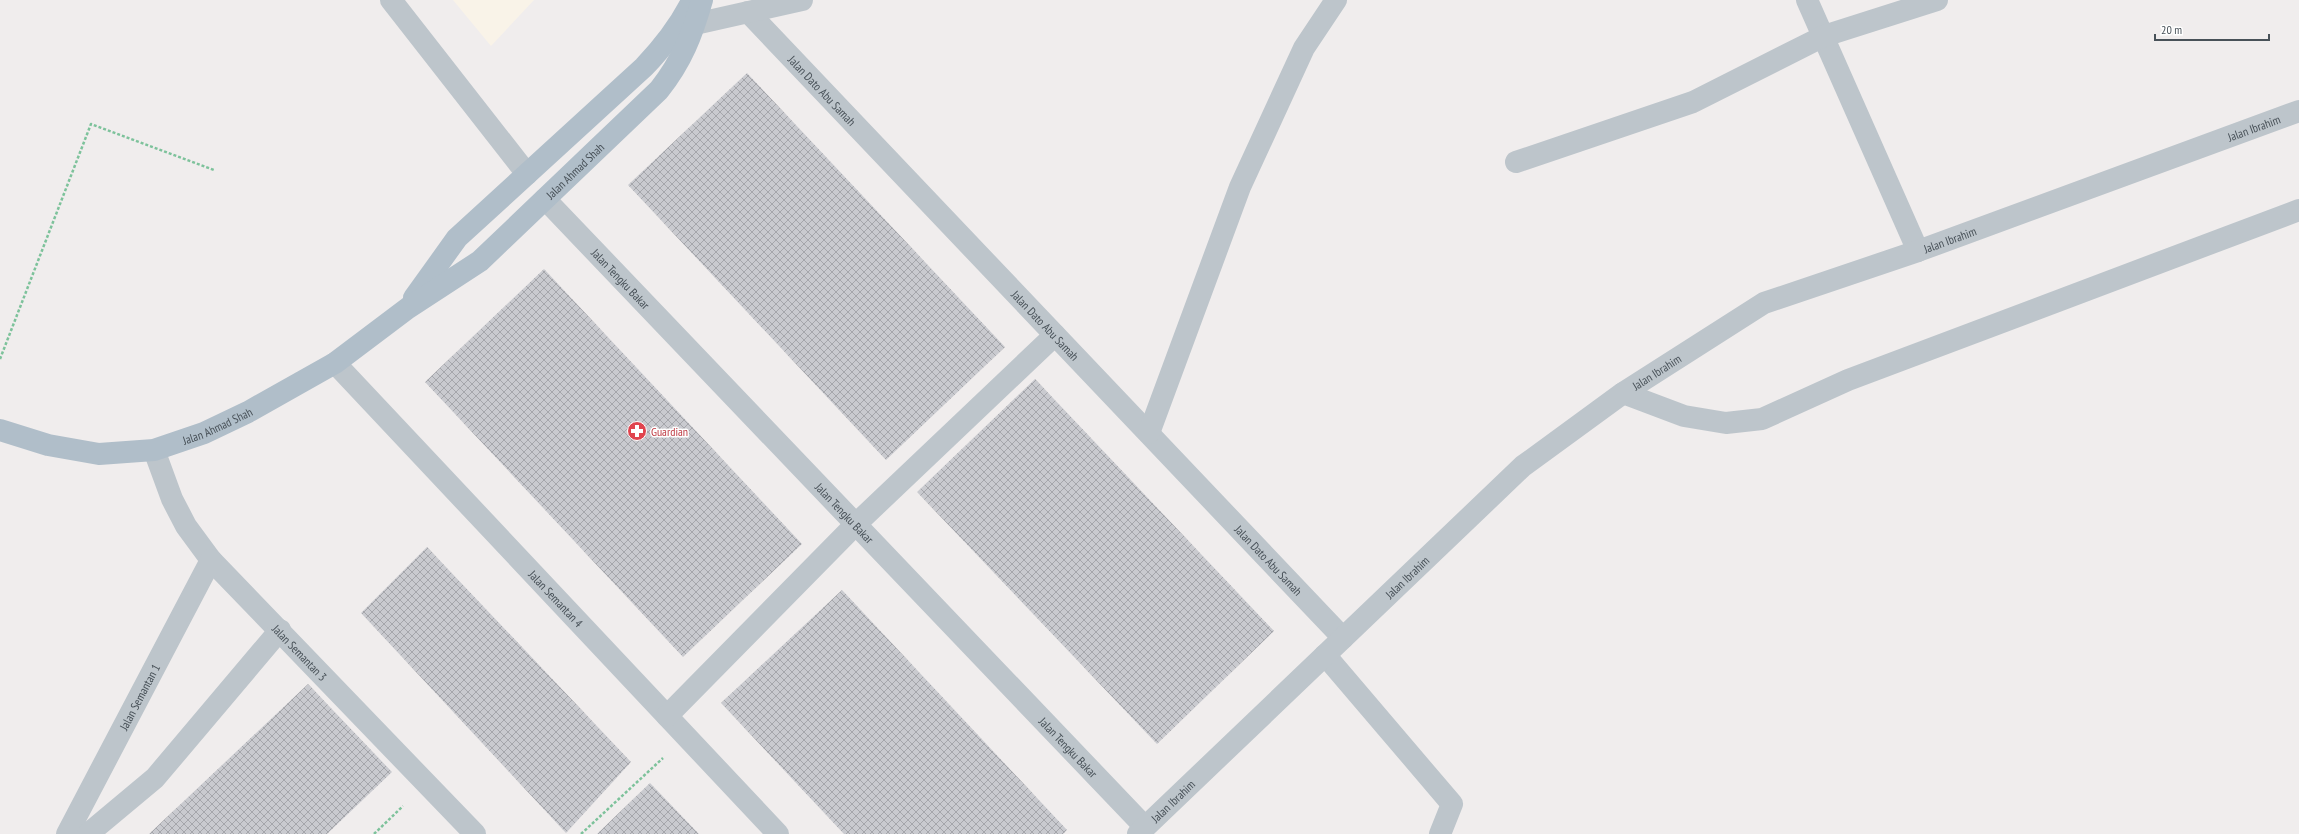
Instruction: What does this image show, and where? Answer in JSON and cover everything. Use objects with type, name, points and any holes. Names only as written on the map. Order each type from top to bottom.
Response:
[{"type":"main road","name":"Jalan Ahmad Shah","points":[[408,308],[457,238],[644,67],[665,45],[683,19],[693,0]]},
{"type":"main road","name":"Jalan Ahmad Shah","points":[[0,430],[48,445],[99,454],[154,450],[204,433],[248,412],[335,363],[408,308],[480,261],[660,90],[675,70],[695,24],[702,0]]},
{"type":"street","points":[[391,0],[527,174]]},
{"type":"street","points":[[695,24],[748,12],[778,3],[802,0]]},
{"type":"street","points":[[1149,433],[1240,187],[1304,48],[1336,0]]},
{"type":"street","points":[[1807,0],[1918,251]]},
{"type":"street","points":[[1516,162],[1693,102],[1824,36],[1937,0]]},
{"type":"street","name":"Jalan Dato Abu Samah","points":[[748,12],[1343,638]]},
{"type":"street","name":"Jalan Ibrahim","points":[[1142,831],[1523,466],[1623,393],[1764,303],[1918,251],[2299,111]]},
{"type":"street","name":"Jalan Tengku Bakar","points":[[545,199],[856,524],[1142,831]]},
{"type":"street","points":[[1623,393],[1684,416],[1726,423],[1762,418],[1848,380],[2299,210]]},
{"type":"street","points":[[667,716],[856,524],[1055,335]]},
{"type":"street","name":"Jalan Semantan 4","points":[[335,363],[778,834]]},
{"type":"street","name":"Jalan Semantan 3","points":[[154,450],[172,499],[186,526],[212,560],[475,834]]},
{"type":"street","name":"Jalan Semantan 1","points":[[67,834],[212,560]]},
{"type":"street","points":[[88,834],[155,778],[280,630]]},
{"type":"street","points":[[1325,655],[1452,804],[1440,834]]},
{"type":"path","points":[[0,359],[92,124],[214,170]]},
{"type":"path","points":[[581,834],[686,736]]},
{"type":"path","points":[[374,834],[427,784]]},
{"type":"shaded area","points":[[453,0],[534,0],[491,46]]},
{"type":"building","points":[[747,73],[1005,347],[886,460],[628,185]]},
{"type":"building","points":[[544,269],[802,544],[683,657],[425,382]]},
{"type":"building","points":[[1035,379],[1274,631],[1157,744],[917,492]]},
{"type":"building","points":[[427,547],[631,762],[566,833],[361,613]]},
{"type":"building","points":[[842,590],[1067,830],[1063,834],[844,834],[721,703]]},
{"type":"building","points":[[308,684],[392,772],[327,834],[149,834]]},
{"type":"building","points":[[650,783],[699,834],[597,834]]},
{"type":"place","name":"Guardian","points":[[637,431]]}]
